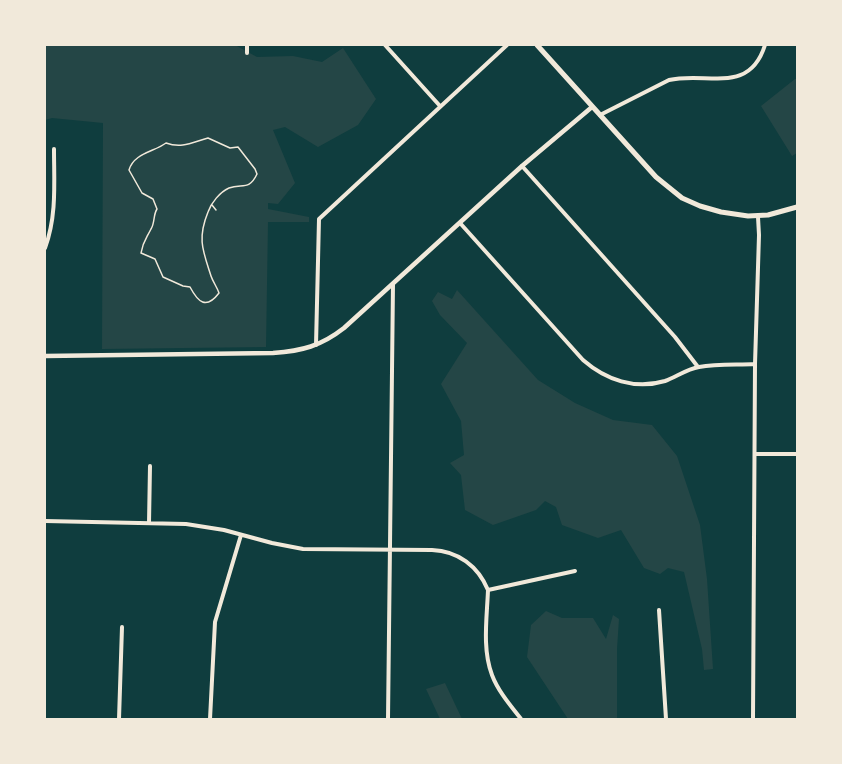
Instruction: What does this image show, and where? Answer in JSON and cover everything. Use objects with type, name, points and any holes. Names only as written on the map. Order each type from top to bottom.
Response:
[{"type":"main road","points":[[537,45],[662,183],[682,198],[721,212],[758,217],[797,207]]},
{"type":"street","points":[[247,45],[247,53]]},
{"type":"street","points":[[385,45],[440,106]]},
{"type":"street","points":[[316,345],[319,219],[507,45]]},
{"type":"street","points":[[600,115],[669,80],[679,78],[726,79],[742,75],[759,60],[765,45]]},
{"type":"street","points":[[45,356],[273,353],[294,351],[324,343],[393,285],[522,166],[592,107]]},
{"type":"street","points":[[45,248],[50,234],[53,210],[54,149]]},
{"type":"street","points":[[522,166],[675,337],[698,367]]},
{"type":"street","points":[[753,719],[758,217]]},
{"type":"street","points":[[460,223],[583,360],[601,374],[624,382],[645,384],[664,381],[698,367],[755,364]]},
{"type":"street","points":[[388,719],[393,285]]},
{"type":"street","points":[[756,454],[797,454]]},
{"type":"street","points":[[149,523],[150,466]]},
{"type":"street","points":[[45,521],[207,526],[303,549],[451,552],[465,561],[484,582],[488,590],[486,646],[489,664],[495,682],[521,719]]},
{"type":"street","points":[[210,719],[215,622],[241,534]]},
{"type":"street","points":[[488,590],[575,571]]},
{"type":"street","points":[[659,610],[666,719]]},
{"type":"street","points":[[119,719],[122,627]]},
{"type":"path","points":[[208,138],[231,148],[238,147],[256,171],[256,178],[246,186],[227,189],[211,205],[202,230],[201,241],[219,293],[211,301],[204,303],[196,299],[190,287],[163,277],[155,259],[141,253],[145,236],[153,226],[153,215],[157,209],[153,199],[142,193],[130,172],[130,166],[140,156],[166,142],[181,146],[208,138]]},
{"type":"path","points":[[211,205],[216,210]]},
{"type":"shaded area","points":[[45,45],[235,45],[257,57],[293,56],[322,62],[343,48],[376,99],[358,125],[318,147],[285,127],[273,130],[295,183],[278,204],[268,203],[268,209],[309,217],[309,222],[268,222],[266,347],[102,349],[103,123],[52,118],[45,120]]},
{"type":"shaded area","points":[[797,79],[797,153],[792,156],[761,106]]},
{"type":"shaded area","points":[[457,290],[538,380],[575,403],[613,420],[652,425],[677,456],[700,525],[707,579],[713,669],[704,670],[702,649],[684,572],[668,568],[660,574],[644,568],[621,530],[598,538],[562,525],[556,507],[545,501],[536,510],[493,525],[465,510],[461,475],[450,463],[464,455],[461,421],[441,384],[467,343],[440,315],[432,301],[438,292],[452,299]]},
{"type":"shaded area","points":[[546,611],[562,618],[593,618],[606,639],[613,615],[619,619],[617,719],[568,719],[527,657],[531,625]]},
{"type":"shaded area","points":[[445,683],[462,719],[440,719],[426,689]]}]
